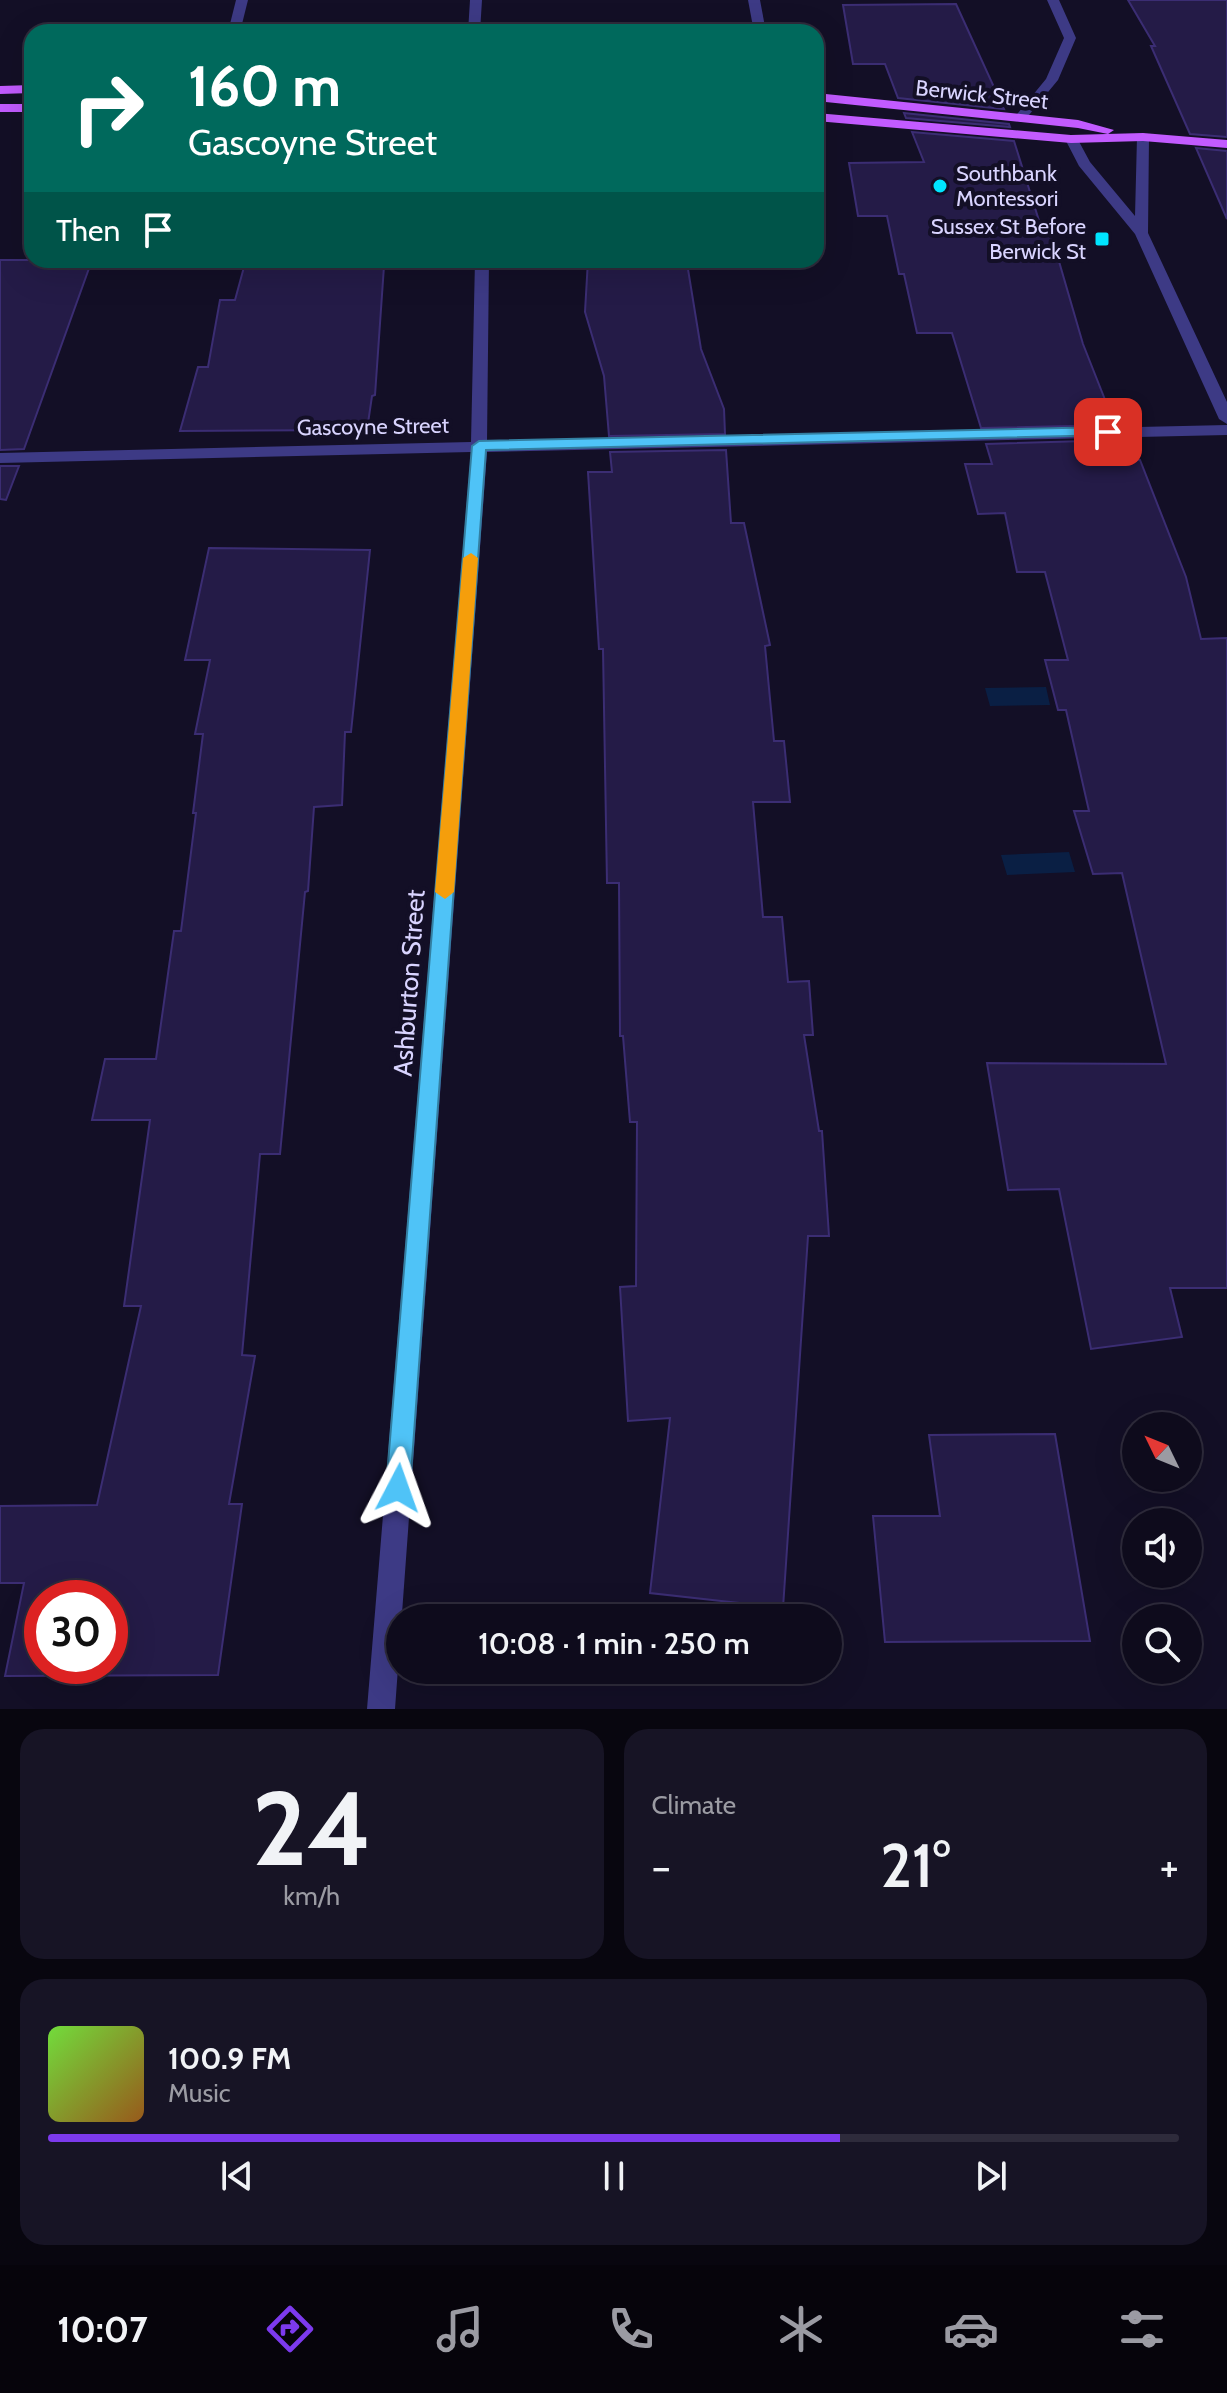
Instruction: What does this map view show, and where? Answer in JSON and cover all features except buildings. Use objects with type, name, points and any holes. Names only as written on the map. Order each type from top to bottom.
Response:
[{"type":"main road","points":[[0,90],[24,89]]},
{"type":"main road","name":"Berwick Street","points":[[824,98],[1078,124],[1143,137]]},
{"type":"main road","points":[[0,108],[24,108]]},
{"type":"main road","name":"Berwick Street","points":[[824,118],[1071,139],[1143,137],[1227,144]]},
{"type":"street","points":[[236,24],[242,0]]},
{"type":"street","points":[[474,24],[476,0]]},
{"type":"street","points":[[754,0],[758,24]]},
{"type":"street","points":[[1020,118],[1052,80],[1070,38],[1053,0]]},
{"type":"street","points":[[1141,233],[1143,137]]},
{"type":"street","points":[[1071,139],[1084,163],[1141,233],[1227,419]]},
{"type":"street","name":"Ashburton Street","points":[[381,1709],[479,446],[482,268]]},
{"type":"street","name":"Gascoyne Street","points":[[0,458],[1227,430]]},
{"type":"water","points":[[1046,687],[1050,705],[990,706],[985,688]]},
{"type":"water","points":[[1069,852],[1075,872],[1007,875],[1001,855]]},
{"type":"slow traffic","points":[[445,892],[471,558]]},
{"type":"place","name":"Southbank Montessori","points":[[940,186]]},
{"type":"place","name":"Sussex St Before Berwick St","points":[[1102,239]]},
{"type":"route","points":[[398,1488],[479,446],[1108,432]]}]
